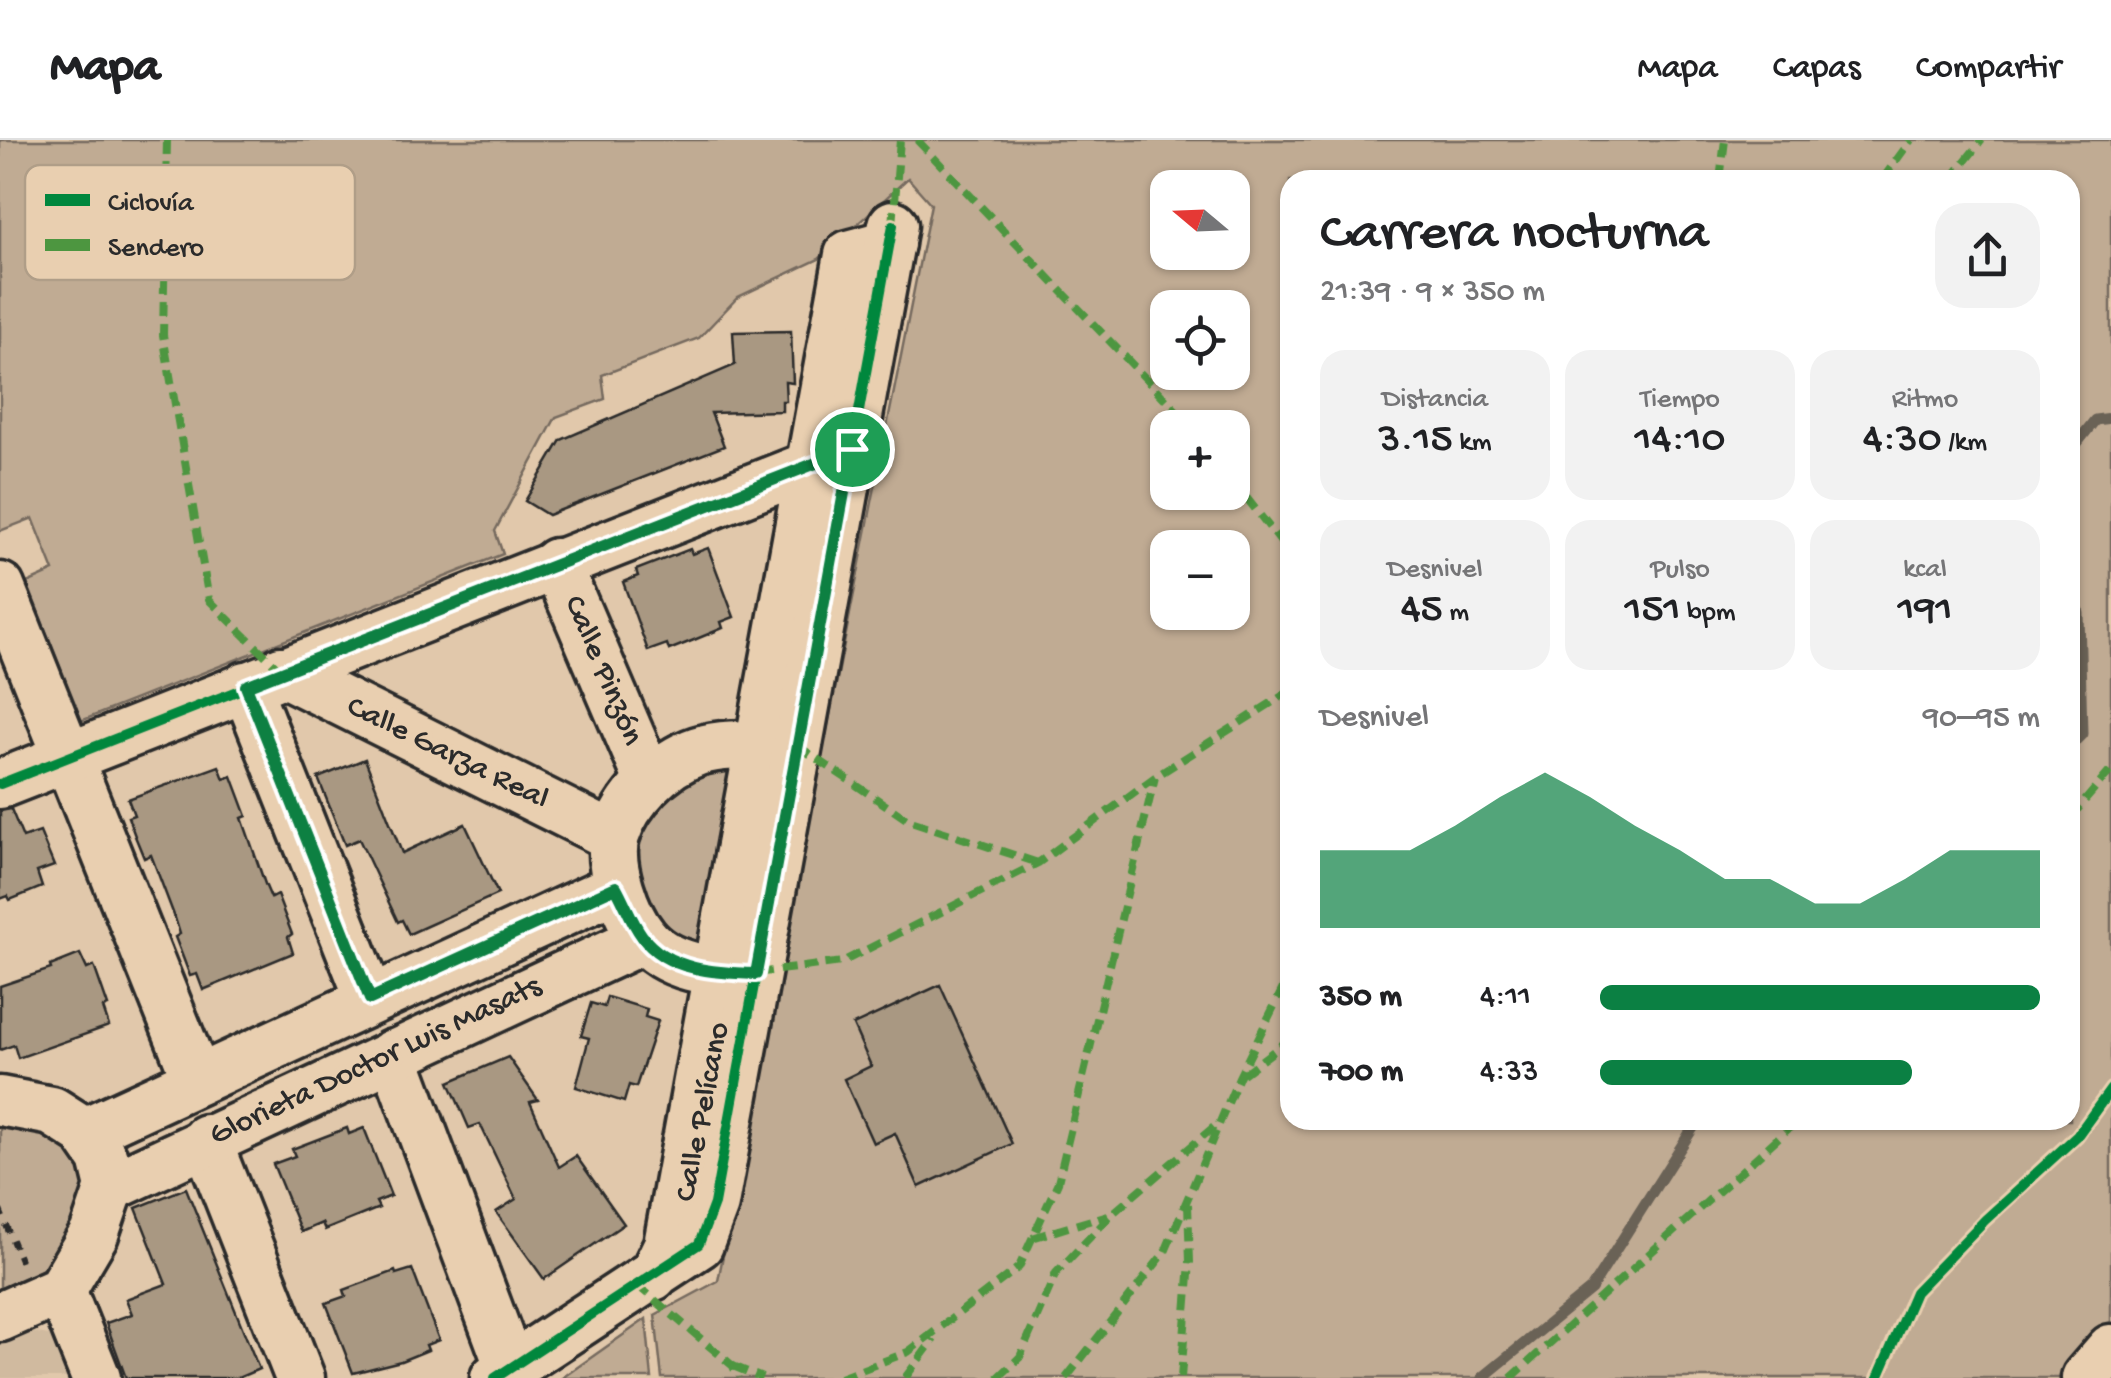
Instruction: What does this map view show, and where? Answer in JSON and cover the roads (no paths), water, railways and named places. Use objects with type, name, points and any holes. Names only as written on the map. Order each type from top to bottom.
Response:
[{"type":"street","name":"Calle Pelícano","points":[[502,1373],[698,1244],[714,1204],[737,973],[832,457],[892,235]]},
{"type":"street","points":[[0,784],[832,457]]},
{"type":"street","name":"Calle Pinzón","points":[[556,563],[648,778]]},
{"type":"street","points":[[0,587],[197,1080]]},
{"type":"street","points":[[263,678],[370,999]]},
{"type":"street","name":"Calle Garza Real","points":[[263,678],[614,837]]},
{"type":"street","points":[[737,973],[675,960],[643,939],[616,887],[614,837],[648,778],[698,751],[779,746]]},
{"type":"street","name":"Glorieta Doctor Luis Masats","points":[[85,1132],[616,887]]},
{"type":"street","name":"Glorieta Doctor Luis Masats","points":[[110,1187],[206,1139],[643,939]]},
{"type":"street","points":[[393,1054],[502,1373]]},
{"type":"street","points":[[0,1102],[52,1110],[85,1132],[103,1158],[110,1187],[94,1234],[33,1302],[96,1378]]},
{"type":"street","points":[[206,1139],[300,1378]]},
{"type":"street","points":[[2086,1378],[2111,1349]]},
{"type":"waterway","points":[[2080,439],[2095,420],[2111,418]]},
{"type":"waterway","points":[[2080,654],[2080,736]]},
{"type":"waterway","points":[[1482,1378],[1591,1289],[1692,1130]]}]
